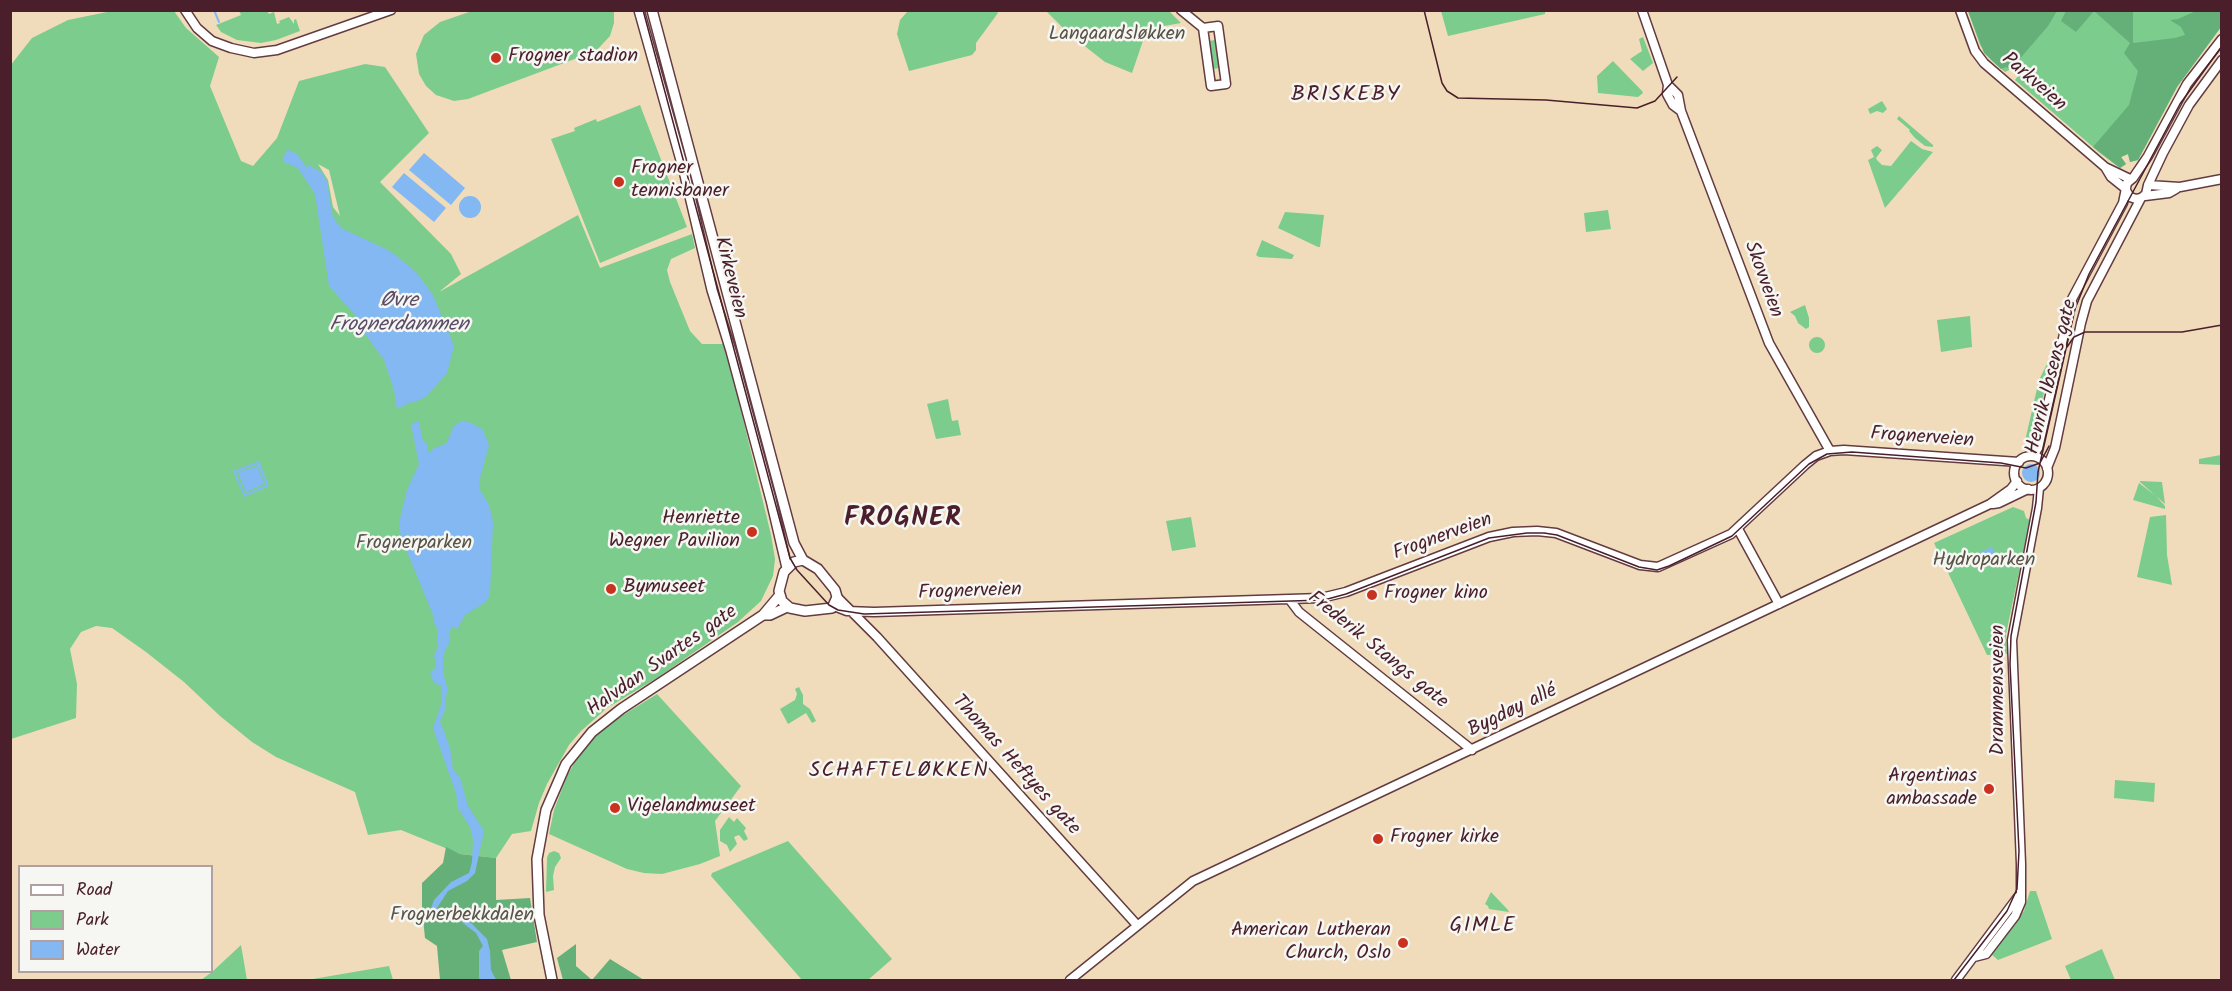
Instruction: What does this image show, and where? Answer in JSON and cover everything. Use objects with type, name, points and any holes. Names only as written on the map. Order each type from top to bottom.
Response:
[{"type":"main road","name":"Kirkeveien","points":[[639,10],[657,70],[696,218],[712,290],[733,358],[787,568]]},
{"type":"main road","points":[[652,10],[796,549],[803,560],[813,565],[836,590],[836,602],[825,610],[805,611],[787,607],[779,596],[781,580],[787,568],[794,562],[803,560]]},
{"type":"main road","name":"Halvdan Svartes gate","points":[[552,981],[539,915],[537,860],[546,810],[566,764],[588,737],[605,721],[763,615],[779,596]]},
{"type":"main road","name":"Halvdan Svartes gate","points":[[763,615],[770,615],[787,607]]},
{"type":"street","points":[[185,10],[197,28],[212,41],[254,53],[277,50],[391,10]]},
{"type":"street","points":[[1182,10],[1203,28],[1211,86],[1226,84],[1218,26],[1203,28]]},
{"type":"street","name":"Skovveien","points":[[1642,10],[1668,85],[1667,94],[1670,101],[1681,111],[1769,343],[1830,452]]},
{"type":"street","name":"Parkveien","points":[[1960,10],[1975,51],[1984,63],[2105,167],[2111,177],[2126,191]]},
{"type":"street","points":[[2180,187],[2169,193],[2132,198],[2126,191],[2183,91],[2222,39]]},
{"type":"street","points":[[2143,197],[2189,105],[2222,60]]},
{"type":"street","name":"Parkveien","points":[[2105,167],[2132,178]]},
{"type":"street","points":[[2132,178],[2142,178],[2148,185],[2180,187],[2222,179]]},
{"type":"street","name":"Henrik Ibsens gate","points":[[2033,456],[2038,448],[2072,299],[2126,191]]},
{"type":"street","name":"Henrik Ibsens gate","points":[[2047,468],[2055,448],[2080,323],[2087,301],[2143,197]]},
{"type":"street","name":"Frognerveien","points":[[836,602],[856,612],[1290,600],[1336,596],[1500,534],[1537,531],[1551,532],[1651,568],[1668,564],[1738,530],[1805,465],[1816,456],[1830,452],[1844,450],[2004,462],[2017,465]]},
{"type":"street","points":[[2033,456],[2041,460],[2047,468],[2047,478],[2039,488],[2028,489],[2017,481],[2017,465],[2025,458],[2033,456]]},
{"type":"street","name":"Bygdøy allé","points":[[1070,981],[1193,881],[1990,504],[2011,489],[2017,481]]},
{"type":"street","name":"Drammensveien","points":[[1956,981],[2020,894],[2021,864],[2012,640],[2039,488]]},
{"type":"street","name":"Bygdøy allé","points":[[1990,504],[1999,503],[2028,489]]},
{"type":"street","points":[[1738,530],[1779,604]]},
{"type":"street","name":"Frederik Stangs gate","points":[[1290,600],[1299,612],[1472,750]]},
{"type":"street","name":"Thomas Heftyes gate","points":[[856,612],[1137,926]]},
{"type":"green space","points":[[1545,10],[1545,14],[1448,36],[1441,11]]},
{"type":"green space","points":[[1968,10],[2057,11],[2048,26],[2011,69],[2006,67],[2001,69],[1984,53]]},
{"type":"green space","name":"Frognerparken","points":[[112,11],[174,11],[186,28],[219,57],[210,86],[241,161],[253,166],[277,138],[299,81],[365,64],[385,67],[429,133],[380,182],[451,254],[461,274],[439,292],[578,215],[600,268],[692,234],[695,248],[671,259],[667,270],[690,331],[702,344],[725,344],[771,535],[775,559],[773,576],[761,601],[738,622],[657,678],[607,708],[581,731],[569,745],[547,784],[531,831],[512,834],[496,858],[460,854],[401,830],[368,835],[355,792],[276,757],[252,742],[184,682],[112,628],[96,626],[81,632],[70,649],[77,684],[76,718],[11,739],[10,66],[32,38],[68,20]],"holes":[[[318,164],[329,170],[340,216],[333,207],[328,180]]]},
{"type":"green space","points":[[239,11],[267,11],[269,14],[274,12],[277,24],[289,17],[294,24],[296,19],[300,31],[261,43],[237,40],[221,32],[216,25],[241,15]]},
{"type":"green space","name":"Frogner stadion","points":[[472,11],[614,11],[614,23],[610,36],[596,51],[468,99],[454,101],[436,95],[426,86],[419,74],[416,54],[424,35],[440,22]]},
{"type":"green space","points":[[996,11],[998,13],[976,43],[976,50],[972,55],[909,71],[897,34],[900,20],[907,12]]},
{"type":"green space","name":"Langaardsløkken","points":[[1046,11],[1169,11],[1181,23],[1147,29],[1132,73],[1105,62],[1068,33]]},
{"type":"green space","points":[[1968,11],[2221,11],[2221,27],[2177,87],[2138,160],[2130,162],[2128,154],[2121,157],[2126,164],[2120,168],[2015,80],[2019,75],[2011,69],[2005,72],[1991,60],[1980,45]]},
{"type":"green space","points":[[2066,11],[2094,11],[2076,32],[2061,21]]},
{"type":"green space","points":[[2094,11],[2133,12],[2133,43],[2185,35],[2181,27],[2170,20],[2196,11],[2221,11],[2221,27],[2177,87],[2138,160],[2130,162],[2128,154],[2121,157],[2126,164],[2120,168],[2093,147],[2129,105],[2138,71],[2124,53],[2130,43]]},
{"type":"green space","points":[[1643,37],[1653,63],[1643,71],[1630,59],[1642,51],[1639,39]]},
{"type":"green space","points":[[1215,40],[1219,68],[1213,69],[1209,41]]},
{"type":"green space","points":[[1613,61],[1643,93],[1638,97],[1598,93],[1597,76]]},
{"type":"green space","points":[[1882,101],[1887,109],[1883,113],[1877,111],[1870,114],[1868,109]]},
{"type":"green space","name":"Frogner tennisbaner","points":[[640,105],[687,227],[600,263],[551,139],[575,131],[574,128],[596,119],[597,122]]},
{"type":"green space","points":[[1899,116],[1933,147],[1925,146],[1915,138],[1910,130],[1897,119]]},
{"type":"green space","points":[[1911,141],[1922,149],[1933,152],[1885,208],[1868,160],[1874,157],[1871,150],[1877,146],[1882,150],[1877,160],[1882,165],[1891,166]]},
{"type":"green space","points":[[1608,210],[1611,229],[1586,232],[1584,213]]},
{"type":"green space","points":[[1285,212],[1324,215],[1320,247],[1278,228]]},
{"type":"green space","points":[[1262,240],[1294,255],[1292,259],[1259,257],[1256,255]]},
{"type":"green space","points":[[1805,305],[1809,318],[1809,327],[1806,329],[1790,312]]},
{"type":"green space","points":[[1970,316],[1972,347],[1941,352],[1937,320]]},
{"type":"green space","points":[[1817,337],[1825,345],[1817,353],[1809,345]]},
{"type":"green space","points":[[2048,362],[2050,364],[2034,439],[2027,443],[2025,441],[2039,380]]},
{"type":"green space","points":[[948,399],[952,421],[958,420],[961,435],[936,439],[927,404]]},
{"type":"green space","points":[[2221,455],[2221,465],[2199,464],[2199,459]]},
{"type":"green space","points":[[2140,482],[2162,482],[2165,504]]},
{"type":"green space","points":[[2139,483],[2156,496],[2165,509],[2133,500]]},
{"type":"green space","name":"Hydroparken","points":[[2013,507],[2024,511],[2026,518],[2030,520],[2006,634],[2007,654],[1987,655],[1934,543]]},
{"type":"green space","points":[[2166,515],[2167,555],[2172,585],[2137,577],[2150,517]]},
{"type":"green space","points":[[1191,517],[1196,547],[1172,551],[1166,521]]},
{"type":"green space","points":[[799,687],[803,695],[803,704],[810,709],[816,721],[812,723],[806,713],[788,724],[780,709],[795,700],[797,694],[795,689]]},
{"type":"green space","points":[[657,694],[741,786],[715,821],[720,856],[662,874],[627,869],[549,834],[554,810],[567,776],[577,758],[591,740],[612,722]]},
{"type":"green space","points":[[2115,780],[2155,783],[2154,802],[2114,798]]},
{"type":"green space","points":[[729,817],[734,822],[737,818],[746,828],[744,831],[748,839],[744,841],[739,835],[734,837],[737,844],[730,852],[727,845],[720,841],[720,830]]},
{"type":"green space","points":[[788,841],[892,959],[868,980],[802,980],[711,876],[712,873]]},
{"type":"green space","name":"Frognerbekkdalen","points":[[446,847],[460,854],[496,858],[496,900],[530,898],[537,942],[502,950],[511,980],[440,980],[437,946],[425,938],[422,883],[443,863]]},
{"type":"green space","points":[[554,851],[559,853],[561,858],[555,867],[553,876],[554,890],[546,892],[547,858],[549,853]]},
{"type":"green space","points":[[2030,891],[2036,891],[2052,939],[1998,960],[1991,954],[2024,911]]},
{"type":"green space","points":[[1491,892],[1509,912],[1489,909],[1485,904]]},
{"type":"green space","points":[[576,944],[576,966],[592,980],[563,980],[557,958]]},
{"type":"green space","points":[[241,945],[247,980],[201,980]]},
{"type":"green space","points":[[2102,949],[2115,980],[2071,980],[2065,966]]},
{"type":"green space","points":[[610,959],[644,980],[592,980]]},
{"type":"green space","points":[[389,966],[393,980],[307,980]]},
{"type":"water","name":"Øvre Frognerdammen","points":[[289,150],[297,154],[307,168],[309,166],[307,161],[321,172],[327,181],[332,214],[337,223],[343,229],[398,257],[416,272],[433,295],[454,346],[447,373],[426,397],[397,409],[394,390],[384,360],[365,334],[355,315],[329,286],[315,194],[298,168],[284,162],[283,158]]},
{"type":"water","points":[[424,153],[465,188],[451,205],[409,170]]},
{"type":"water","points":[[404,173],[446,208],[434,222],[392,187]]},
{"type":"water","points":[[470,196],[478,199],[481,207],[478,215],[470,218],[462,215],[459,207],[462,199]]},
{"type":"water","points":[[419,421],[427,451],[430,452],[446,444],[454,426],[461,421],[472,423],[483,430],[489,445],[479,482],[480,490],[489,505],[493,522],[490,594],[486,602],[465,615],[457,629],[453,627],[450,630],[449,644],[445,650],[443,663],[448,691],[445,697],[445,710],[440,721],[450,748],[453,769],[460,778],[468,806],[484,831],[475,873],[467,881],[448,891],[437,908],[447,915],[459,915],[467,919],[487,939],[491,970],[496,980],[480,980],[479,978],[479,951],[483,946],[476,933],[459,920],[439,919],[431,916],[430,911],[434,900],[451,882],[469,873],[473,839],[470,827],[458,808],[456,793],[433,728],[442,702],[442,686],[434,683],[430,672],[435,669],[436,663],[434,656],[437,649],[437,627],[401,537],[399,523],[407,490],[419,464],[411,424]]},
{"type":"water","points":[[259,461],[269,486],[244,497],[233,471]],"holes":[[[257,464],[266,485],[245,494],[236,473]]]},
{"type":"water","points":[[2031,464],[2037,467],[2040,473],[2037,479],[2031,482],[2025,479],[2022,473],[2025,467]]},
{"type":"water","points":[[257,466],[264,484],[246,492],[238,473]]},
{"type":"water","points":[[1992,547],[1997,558],[1978,567],[1973,556]]},
{"type":"waterway","points":[[214,10],[219,22]]},
{"type":"tram line","points":[[643,10],[790,558],[797,570],[829,605],[838,610],[864,614],[1324,600],[1346,594],[1489,538],[1527,533],[1557,535],[1639,567],[1657,570],[1732,536],[1809,464],[1827,454],[1852,452],[2001,463],[2026,468],[2040,463],[2049,446]]},
{"type":"tram line","points":[[1424,10],[1442,83],[1447,91],[1458,98],[1546,100],[1637,108],[1655,101],[1677,77]]},
{"type":"tram line","points":[[1954,980],[2007,911],[2017,889],[2019,851],[2010,664],[2011,636],[2036,502],[2038,472],[2075,309],[2089,274],[2180,104],[2222,46]]},
{"type":"tram line","points":[[2067,347],[2074,337],[2085,332],[2182,332],[2222,325]]},
{"type":"place","name":"Frogner stadion","points":[[496,58]]},
{"type":"place","name":"Frogner tennisbaner","points":[[619,182]]},
{"type":"place","name":"Henriette Wegner Pavilion","points":[[752,532]]},
{"type":"place","name":"Bymuseet","points":[[611,589]]},
{"type":"place","name":"Frogner kino","points":[[1372,595]]},
{"type":"place","name":"Argentinas ambassade","points":[[1989,789]]},
{"type":"place","name":"Vigelandmuseet","points":[[615,808]]},
{"type":"place","name":"Frogner kirke","points":[[1378,839]]},
{"type":"place","name":"American Lutheran Church, Oslo","points":[[1403,943]]},
{"type":"district","name":"BRISKEBY","points":[[1346,96]]},
{"type":"district","name":"FROGNER","points":[[903,521]]},
{"type":"district","name":"SCHAFTELØKKEN","points":[[899,772]]},
{"type":"district","name":"GIMLE","points":[[1483,927]]}]
